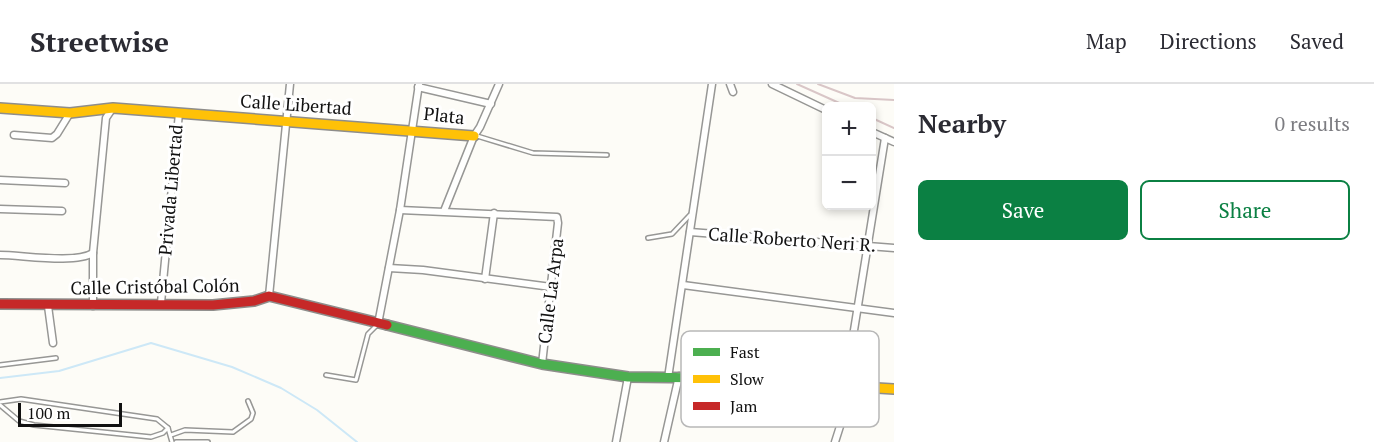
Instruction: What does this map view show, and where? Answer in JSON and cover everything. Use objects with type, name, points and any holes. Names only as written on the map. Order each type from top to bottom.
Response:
[{"type":"street","points":[[269,296],[290,84]]},
{"type":"street","points":[[444,211],[474,136],[499,84]]},
{"type":"street","points":[[668,378],[712,84]]},
{"type":"street","points":[[730,84],[733,92]]},
{"type":"street","points":[[772,84],[822,108]]},
{"type":"street","points":[[378,324],[400,210],[419,86],[491,104]]},
{"type":"street","name":"Calle Libertad","points":[[0,108],[70,113],[113,108],[411,130]]},
{"type":"street","points":[[93,306],[93,253],[106,118],[108,111],[113,108]]},
{"type":"street","points":[[14,135],[52,138],[70,113]]},
{"type":"street","name":"Privada Libertad","points":[[161,303],[179,113]]},
{"type":"street","name":"Plata","points":[[411,130],[474,136]]},
{"type":"street","points":[[876,134],[894,142]]},
{"type":"street","points":[[854,331],[885,138]]},
{"type":"street","points":[[0,180],[65,183]]},
{"type":"street","points":[[0,209],[62,211]]},
{"type":"street","points":[[400,210],[494,213],[485,279]]},
{"type":"street","name":"Calle La Arpa","points":[[494,213],[556,217],[558,223],[542,364]]},
{"type":"street","name":"Calle Roberto Neri R.","points":[[690,232],[894,248]]},
{"type":"street","points":[[0,255],[82,257],[93,253]]},
{"type":"street","points":[[389,268],[550,286]]},
{"type":"street","points":[[683,285],[894,313]]},
{"type":"street","name":"Calle Cristóbal Colón","points":[[0,304],[93,306],[239,303],[269,296],[542,364],[628,377],[679,376]]},
{"type":"street","points":[[48,306],[52,343]]},
{"type":"street","points":[[664,442],[679,376]]},
{"type":"street","points":[[616,442],[628,377]]},
{"type":"street","name":"Calle Cristóbal Colón","points":[[879,388],[894,389]]},
{"type":"street","points":[[835,442],[840,427]]},
{"type":"lane","points":[[474,136],[486,137],[533,153],[607,155]]},
{"type":"lane","points":[[648,238],[672,234],[692,213]]},
{"type":"lane","points":[[326,375],[356,380],[368,335],[378,324]]},
{"type":"lane","points":[[0,365],[56,358]]},
{"type":"lane","points":[[0,404],[21,399],[157,419],[168,428],[174,442],[208,442]]},
{"type":"lane","points":[[171,435],[185,430],[233,432],[251,419],[253,412],[248,401]]},
{"type":"lane","points":[[0,404],[19,421],[34,425],[151,437],[163,433],[168,428]]},
{"type":"waterway","points":[[0,378],[59,371],[151,343],[232,367],[281,388],[317,410],[357,442]]},
{"type":"railway","points":[[797,84],[837,102]]},
{"type":"railway","points":[[818,84],[855,98],[894,100]]},
{"type":"railway","points":[[876,120],[894,128]]},
{"type":"traffic: fast","points":[[387,325],[542,364],[628,377],[681,378]]},
{"type":"traffic: slow","points":[[0,108],[70,113],[113,108],[474,136]]},
{"type":"traffic: slow","points":[[879,388],[894,389]]},
{"type":"traffic: jam","points":[[0,304],[213,305],[254,301],[269,296],[387,325]]}]
